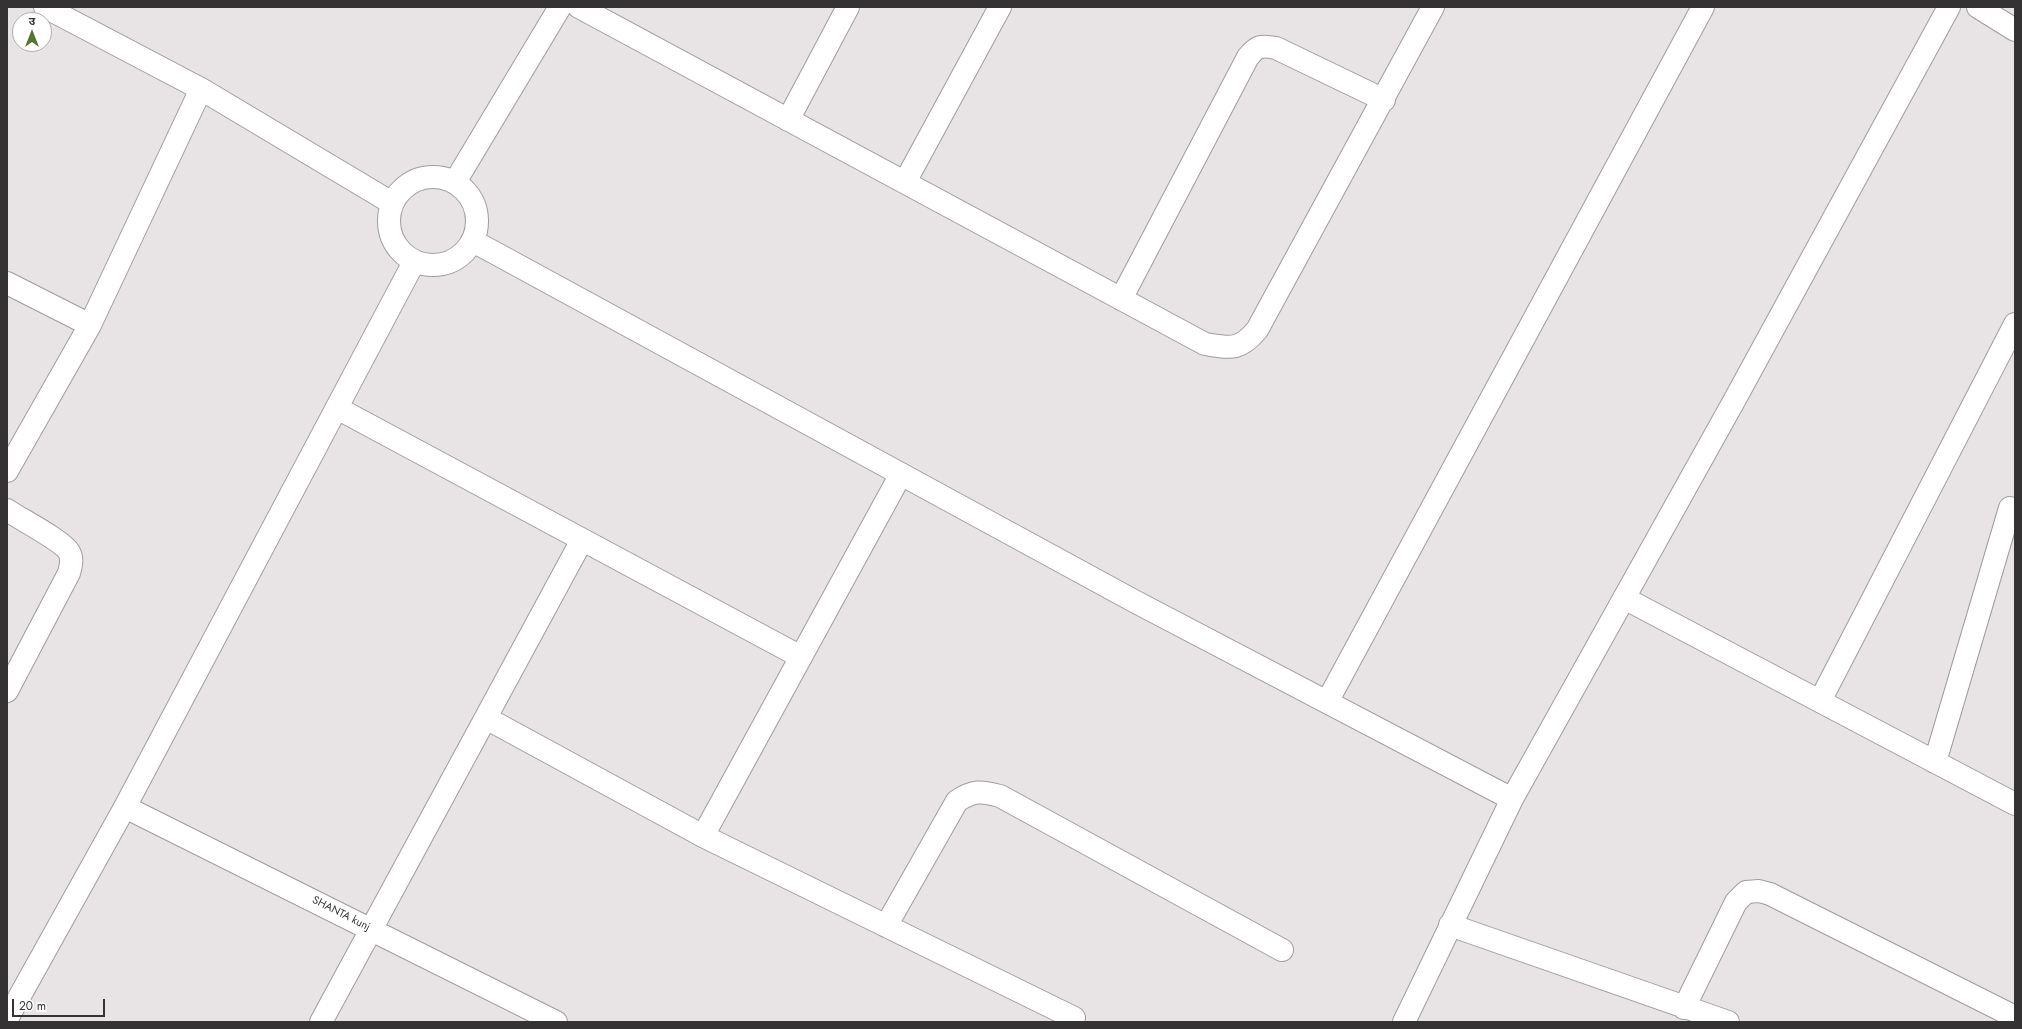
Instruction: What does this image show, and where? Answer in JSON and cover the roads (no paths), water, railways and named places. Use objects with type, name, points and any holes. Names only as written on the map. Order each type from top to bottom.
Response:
[{"type":"street","points":[[45,7],[201,89],[392,203]]},
{"type":"street","points":[[455,182],[560,7]]},
{"type":"street","points":[[579,7],[1205,344],[1233,347],[1246,342],[1257,330],[1384,100],[1433,7]]},
{"type":"street","points":[[788,120],[848,7]]},
{"type":"street","points":[[905,182],[1000,7]]},
{"type":"street","points":[[1327,702],[1703,7]]},
{"type":"street","points":[[1404,1022],[1512,799],[1738,394],[1950,7]]},
{"type":"street","points":[[1978,7],[2015,30]]},
{"type":"street","points":[[1121,299],[1248,57],[1255,48],[1266,46],[1276,48],[1384,100]]},
{"type":"street","points":[[7,471],[90,325],[201,89]]},
{"type":"street","points":[[437,176],[455,182],[472,198],[478,219],[473,241],[458,258],[436,266],[414,262],[396,247],[388,225],[392,203],[403,188],[419,178],[437,176]]},
{"type":"street","points":[[473,241],[1134,601],[1512,799]]},
{"type":"street","points":[[7,1019],[125,806],[414,262]]},
{"type":"street","points":[[7,283],[90,325]]},
{"type":"street","points":[[1820,701],[2015,324]]},
{"type":"street","points":[[337,408],[801,657]]},
{"type":"street","points":[[703,836],[900,474]]},
{"type":"street","points":[[1935,762],[2010,508]]},
{"type":"street","points":[[7,510],[60,544],[69,552],[72,562],[69,573],[7,691]]},
{"type":"street","points":[[322,1022],[582,540]]},
{"type":"street","points":[[1624,598],[2015,804]]},
{"type":"street","points":[[486,718],[703,836],[1074,1018]]},
{"type":"street","points":[[886,926],[957,801],[971,793],[984,792],[1000,796],[1282,950]]},
{"type":"street","name":"SHANTA kunj","points":[[125,806],[556,1022]]},
{"type":"street","points":[[1684,1008],[1736,902],[1746,892],[1759,891],[1770,894],[2015,1016]]},
{"type":"street","points":[[1450,925],[1684,1008],[1728,1022]]}]
